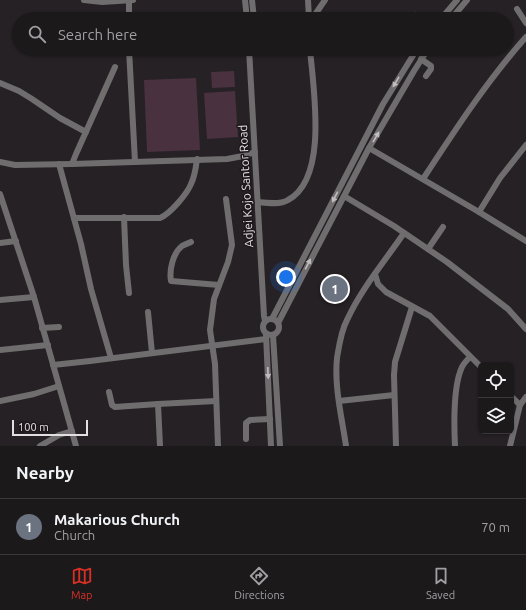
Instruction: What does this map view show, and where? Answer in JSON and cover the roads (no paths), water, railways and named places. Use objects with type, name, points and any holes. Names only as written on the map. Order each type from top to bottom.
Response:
[{"type":"street","points":[[84,0],[102,2],[131,1],[130,12]]},
{"type":"street","points":[[245,0],[246,12]]},
{"type":"street","points":[[252,0],[253,12]]},
{"type":"street","points":[[308,0],[309,12]]},
{"type":"street","points":[[316,12],[325,0]]},
{"type":"street","points":[[447,12],[457,0]]},
{"type":"street","points":[[457,12],[467,0]]},
{"type":"street","points":[[517,9],[526,23]]},
{"type":"street","points":[[514,50],[526,37]]},
{"type":"street","points":[[129,56],[135,162]]},
{"type":"street","name":"Adjei Kojo Santor Road","points":[[249,56],[265,321]]},
{"type":"street","points":[[258,202],[279,203],[288,201],[296,195],[308,177],[314,156],[316,137],[310,56]]},
{"type":"street","points":[[271,446],[266,336],[262,327],[265,321],[272,319],[383,104],[413,56]]},
{"type":"street","points":[[53,365],[212,345],[273,335],[278,330],[278,323],[369,148],[424,56]]},
{"type":"street","points":[[423,179],[467,114],[509,56]]},
{"type":"street","points":[[422,59],[431,66],[431,69],[426,76]]},
{"type":"street","points":[[72,164],[115,67]]},
{"type":"street","points":[[0,83],[32,98],[60,118],[86,132]]},
{"type":"street","points":[[479,212],[500,178],[526,145]]},
{"type":"street","points":[[369,148],[526,240]]},
{"type":"street","points":[[0,162],[15,165],[227,159],[255,152]]},
{"type":"street","points":[[74,218],[164,217],[175,206],[191,185],[197,159]]},
{"type":"street","points":[[59,164],[91,289],[112,358]]},
{"type":"street","points":[[0,194],[34,297],[76,446]]},
{"type":"street","points":[[344,196],[428,248],[508,309],[526,329]]},
{"type":"street","points":[[218,446],[214,364],[210,330],[214,299],[228,262],[232,245],[226,199]]},
{"type":"street","points":[[124,218],[129,293]]},
{"type":"street","points":[[428,248],[443,227]]},
{"type":"street","points":[[340,446],[346,446],[339,401],[337,359],[346,320],[375,274],[404,233]]},
{"type":"street","points":[[0,243],[16,241]]},
{"type":"street","points":[[191,242],[182,246],[175,255],[169,273],[171,281],[219,285]]},
{"type":"street","points":[[375,274],[381,288],[430,316],[478,364]]},
{"type":"street","points":[[0,300],[34,297]]},
{"type":"street","points":[[396,446],[394,395],[395,362],[412,307]]},
{"type":"street","points":[[148,312],[152,353]]},
{"type":"street","points":[[272,319],[278,323]]},
{"type":"street","points":[[42,328],[59,327]]},
{"type":"street","points":[[273,335],[280,446]]},
{"type":"street","points":[[0,350],[48,345]]},
{"type":"street","points":[[455,446],[454,434],[458,380],[462,367],[470,357]]},
{"type":"street","points":[[0,401],[34,394],[59,386]]},
{"type":"street","points":[[109,392],[112,405],[115,407],[216,401]]},
{"type":"street","points":[[339,401],[394,395]]},
{"type":"street","points":[[510,446],[520,405],[526,397]]},
{"type":"street","points":[[513,398],[520,405]]},
{"type":"street","points":[[158,404],[160,446]]},
{"type":"street","points":[[246,439],[247,422],[250,420],[270,419]]},
{"type":"street","points":[[40,446],[59,435],[72,430]]},
{"type":"place","name":"Makarious Church","points":[[335,289]]}]
